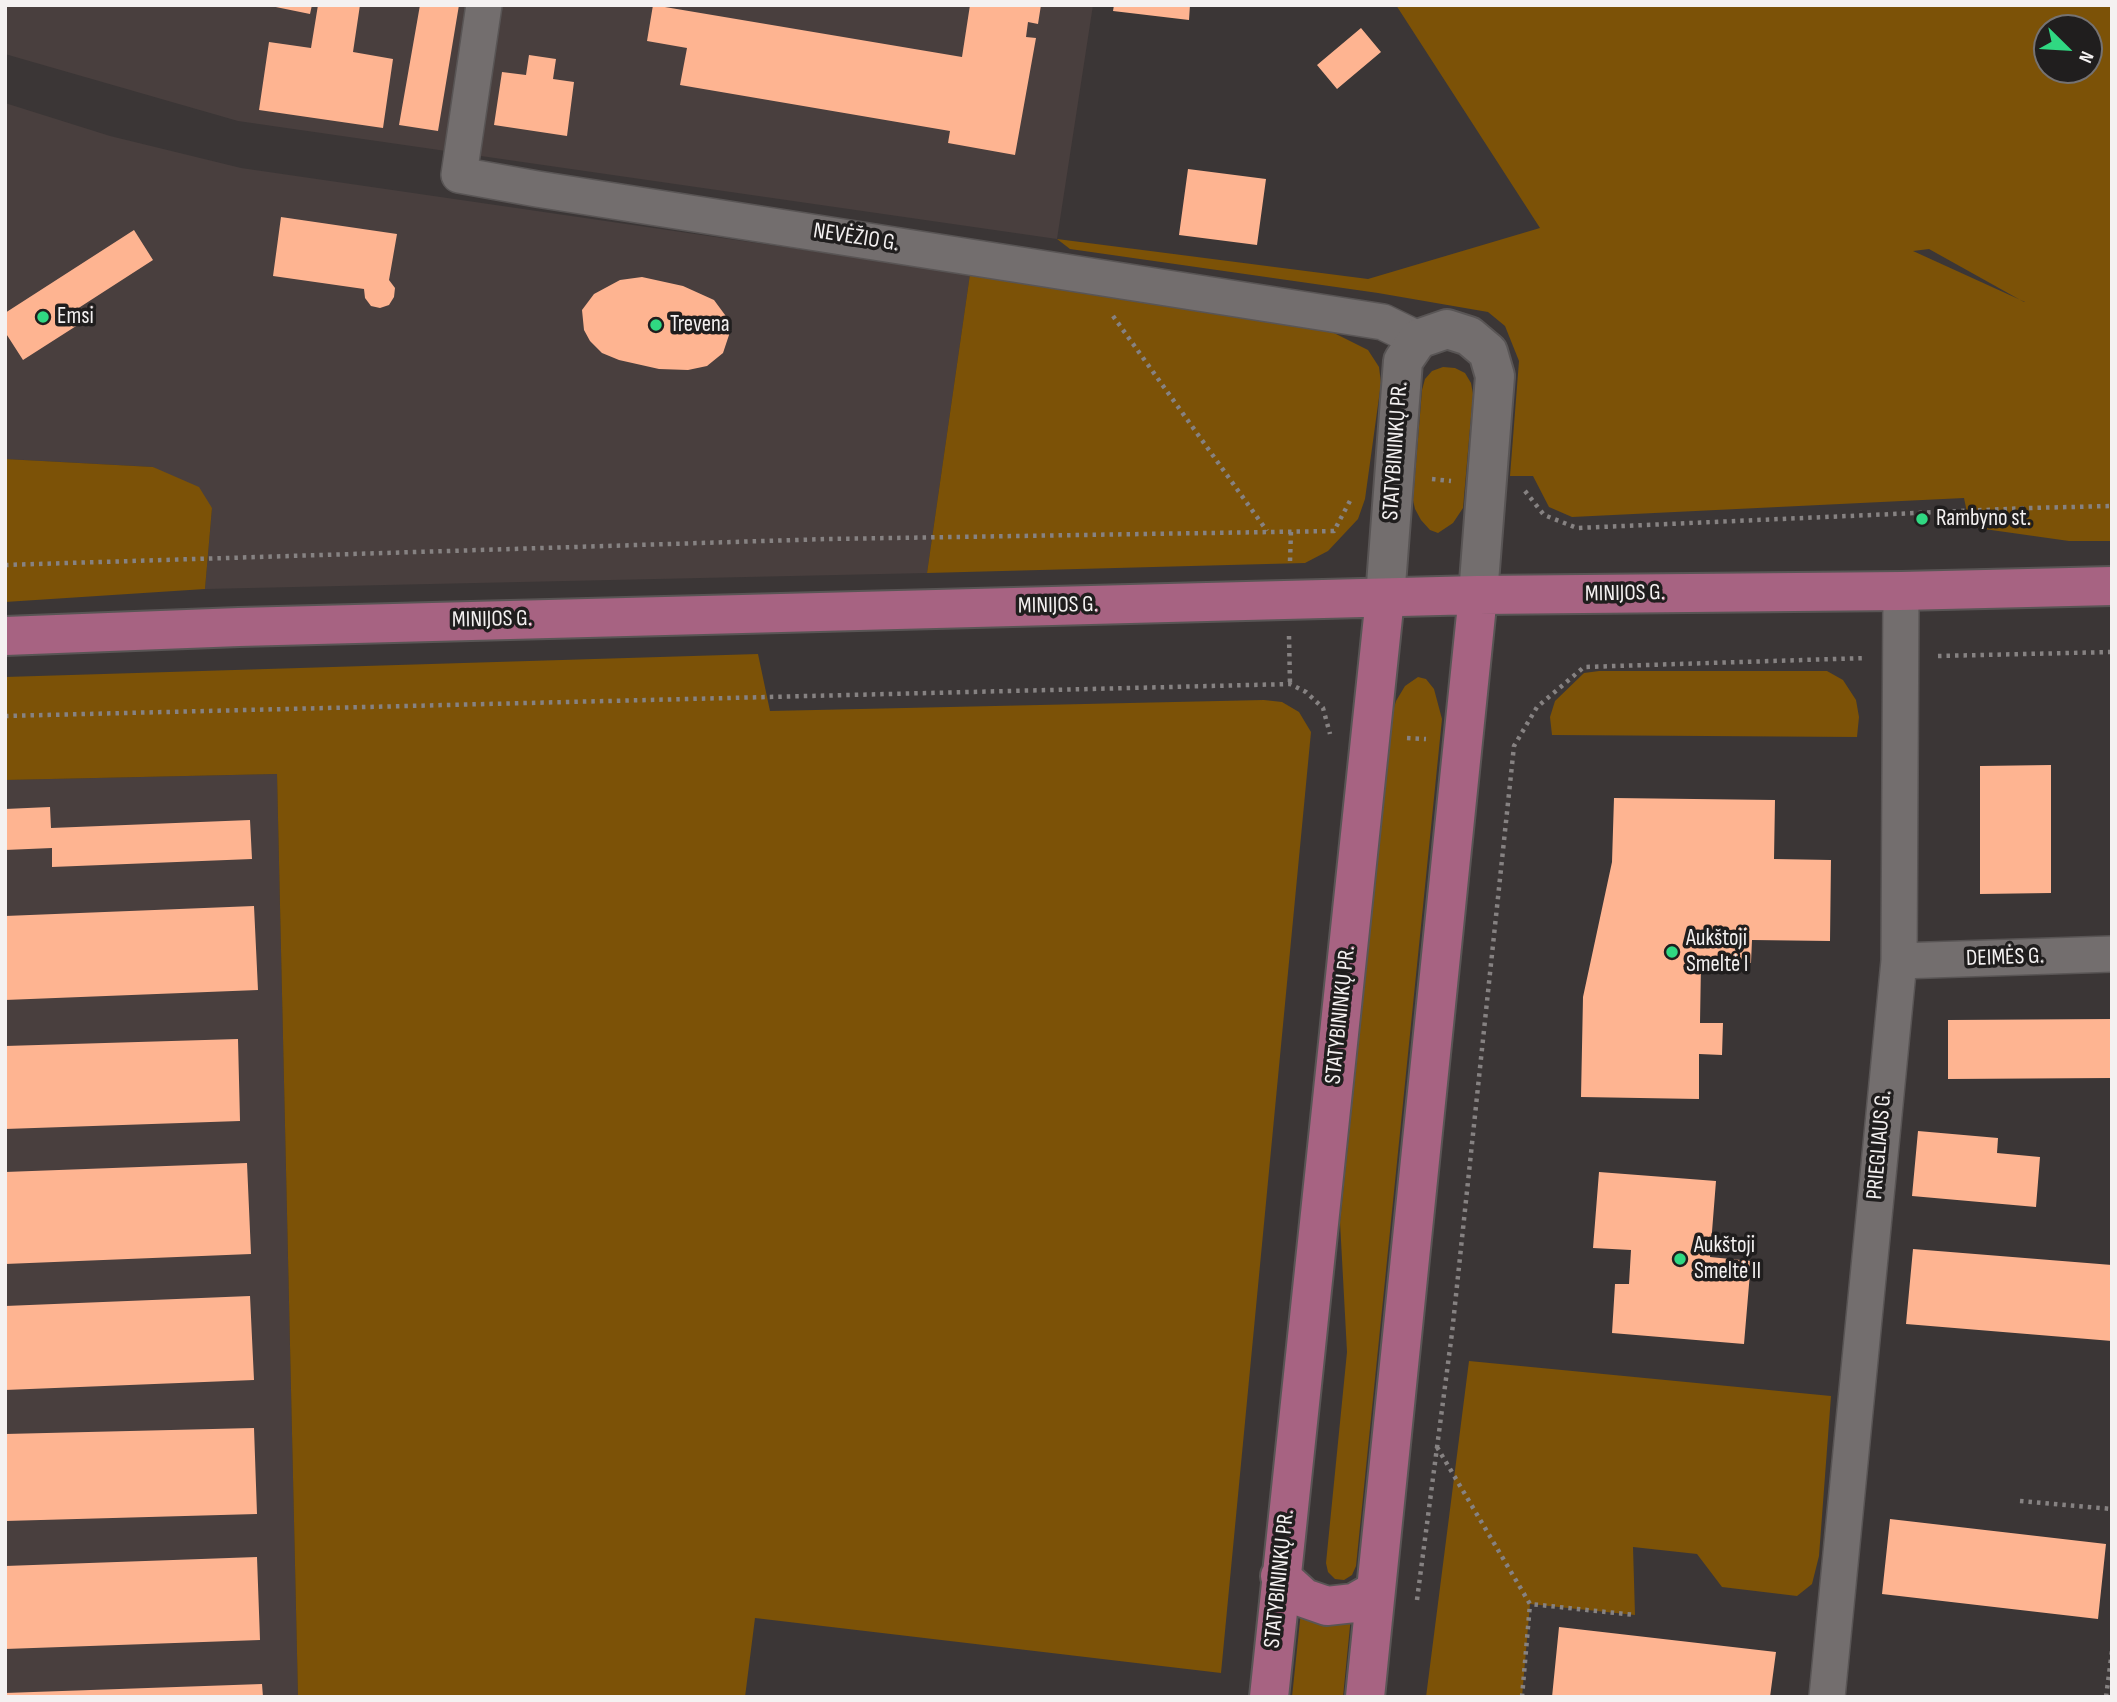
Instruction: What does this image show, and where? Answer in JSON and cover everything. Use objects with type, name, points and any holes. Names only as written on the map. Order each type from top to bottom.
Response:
[{"type":"main road","points":[[1365,1697],[1478,595],[1495,376],[1488,352],[1469,336],[1447,329],[1418,339]]},
{"type":"main road","name":"STATYBININKŲ PR.","points":[[1269,1697],[1385,598],[1403,361],[1418,339]]},
{"type":"main road","name":"MINIJOS G.","points":[[5,636],[335,624],[1478,595],[2112,586]]},
{"type":"main road","points":[[1280,1576],[1304,1598],[1327,1606],[1353,1603],[1375,1591]]},
{"type":"street","name":"NEVĖŽIO G.","points":[[484,5],[459,175],[1383,322],[1418,339]]},
{"type":"street","name":"PRIEGLIAUS G.","points":[[1827,1697],[1899,961],[1901,591]]},
{"type":"street","name":"DEIMĖS G.","points":[[1899,961],[2112,954]]},
{"type":"path","points":[[1082,273],[1267,532]]},
{"type":"path","points":[[1395,475],[1523,489],[1544,516],[1577,528],[2112,506]]},
{"type":"path","points":[[5,565],[827,539],[1335,531],[1353,492]]},
{"type":"path","points":[[1416,1609],[1452,1334],[1514,746],[1538,707],[1584,667],[2112,652]]},
{"type":"path","points":[[5,716],[1290,684]]},
{"type":"path","points":[[1437,1447],[1530,1604],[1522,1697]]},
{"type":"path","points":[[2021,1501],[2112,1509]]},
{"type":"path","points":[[1530,1604],[1635,1615]]},
{"type":"path","points":[[2106,1697],[2112,1651]]},
{"type":"shaded area","points":[[5,5],[1093,5],[1057,239],[238,121],[5,54]]},
{"type":"shaded area","points":[[1396,5],[2112,5],[2112,541],[2069,541],[1970,527],[1964,498],[1572,517],[1549,507],[1533,476],[1510,476],[1519,361],[1505,326],[1488,312],[1378,293],[1070,249],[1057,239],[1368,279],[1540,228]],"holes":[[[1929,249],[2020,300],[1913,251]]]},
{"type":"shaded area","points":[[5,103],[110,136],[241,168],[970,274],[927,573],[205,589],[212,508],[153,467],[5,459]]},
{"type":"shaded area","points":[[970,274],[1330,331],[1368,350],[1379,367],[1381,383],[1365,499],[1358,519],[1328,551],[1305,563],[927,573]]},
{"type":"shaded area","points":[[1443,367],[1455,368],[1465,373],[1473,394],[1463,508],[1453,523],[1438,533],[1430,530],[1421,520],[1413,500],[1422,390],[1425,379],[1432,371]]},
{"type":"shaded area","points":[[5,459],[153,467],[199,487],[212,508],[205,589],[5,602]]},
{"type":"shaded area","points":[[758,654],[770,711],[1264,700],[1282,702],[1299,712],[1311,732],[1221,1673],[755,1618],[745,1697],[298,1697],[277,774],[5,780],[5,677]]},
{"type":"shaded area","points":[[1827,671],[1843,680],[1856,700],[1859,717],[1857,737],[1552,735],[1550,717],[1555,701],[1584,673]]},
{"type":"shaded area","points":[[1418,677],[1426,679],[1434,689],[1442,719],[1356,1566],[1352,1575],[1344,1580],[1335,1579],[1328,1572],[1326,1563],[1347,1352],[1340,1222],[1392,714],[1405,686]]},
{"type":"shaded area","points":[[277,774],[298,1697],[5,1697],[5,780]]},
{"type":"shaded area","points":[[1469,1361],[1831,1396],[1819,1556],[1812,1584],[1797,1596],[1722,1587],[1697,1554],[1633,1547],[1635,1615],[1530,1604],[1522,1697],[1426,1697]]},
{"type":"shaded area","points":[[1301,1611],[1351,1616],[1343,1697],[1292,1697]]},
{"type":"building","points":[[266,5],[312,5],[310,14]]},
{"type":"building","points":[[318,5],[360,5],[353,52],[393,59],[383,128],[259,110],[269,42],[311,48]]},
{"type":"building","points":[[420,5],[459,5],[438,131],[399,125]]},
{"type":"building","points":[[653,5],[962,57],[970,5],[1041,5],[1038,24],[1028,22],[1026,37],[1036,38],[1015,155],[948,143],[950,131],[680,85],[687,48],[647,41]]},
{"type":"building","points":[[1114,5],[1190,5],[1189,20],[1113,11]]},
{"type":"building","points":[[1361,28],[1381,52],[1337,89],[1317,65]]},
{"type":"building","points":[[529,55],[556,59],[553,79],[574,82],[567,136],[494,125],[502,72],[526,75]]},
{"type":"building","points":[[1188,169],[1266,179],[1257,245],[1179,235]]},
{"type":"building","points":[[281,217],[397,234],[389,280],[395,288],[394,297],[389,305],[380,308],[371,306],[365,298],[364,289],[273,276]]},
{"type":"building","points":[[134,230],[153,260],[77,309],[84,321],[23,360],[5,332],[5,313]]},
{"type":"building","name":"Trevena","points":[[642,277],[683,286],[714,300],[728,319],[729,335],[723,353],[707,366],[688,370],[659,369],[619,360],[602,353],[584,330],[582,310],[594,294],[620,280]]},
{"type":"building","points":[[2051,765],[2051,893],[1980,894],[1980,766]]},
{"type":"building","name":"Aukštoji Smeltė I","points":[[1614,798],[1775,800],[1774,859],[1831,860],[1830,941],[1752,940],[1751,963],[1701,963],[1700,1023],[1723,1023],[1722,1055],[1699,1054],[1699,1099],[1581,1097],[1583,997],[1612,862]]},
{"type":"building","points":[[50,807],[51,828],[250,820],[252,859],[52,867],[52,848],[5,850],[5,809]]},
{"type":"building","points":[[254,906],[258,990],[5,1000],[5,916]]},
{"type":"building","points":[[2112,1019],[2112,1078],[1948,1079],[1948,1020]]},
{"type":"building","points":[[238,1039],[240,1121],[5,1129],[5,1046]]},
{"type":"building","points":[[1918,1131],[1998,1138],[1997,1153],[2040,1157],[2036,1207],[1912,1196]]},
{"type":"building","points":[[247,1163],[251,1254],[5,1264],[5,1172]]},
{"type":"building","name":"Aukštoji Smeltė II","points":[[1599,1172],[1716,1181],[1710,1257],[1751,1261],[1744,1344],[1612,1333],[1615,1284],[1629,1284],[1631,1250],[1593,1248]]},
{"type":"building","points":[[1913,1249],[2112,1265],[2112,1341],[1906,1324]]},
{"type":"building","points":[[250,1296],[254,1380],[5,1390],[5,1306]]},
{"type":"building","points":[[254,1428],[257,1514],[5,1521],[5,1434]]},
{"type":"building","points":[[1890,1519],[2106,1544],[2098,1619],[1882,1594]]},
{"type":"building","points":[[257,1557],[260,1640],[5,1649],[5,1566]]},
{"type":"building","points":[[1559,1627],[1776,1652],[1770,1697],[1552,1697]]},
{"type":"building","points":[[262,1684],[263,1697],[5,1697],[5,1693]]},
{"type":"place","name":"Emsi","points":[[43,317]]},
{"type":"place","name":"Trevena","points":[[656,325]]},
{"type":"place","name":"Rambyno st.","points":[[1922,519]]},
{"type":"place","name":"Aukštoji Smeltė I","points":[[1672,952]]},
{"type":"place","name":"Aukštoji Smeltė II","points":[[1680,1259]]}]
